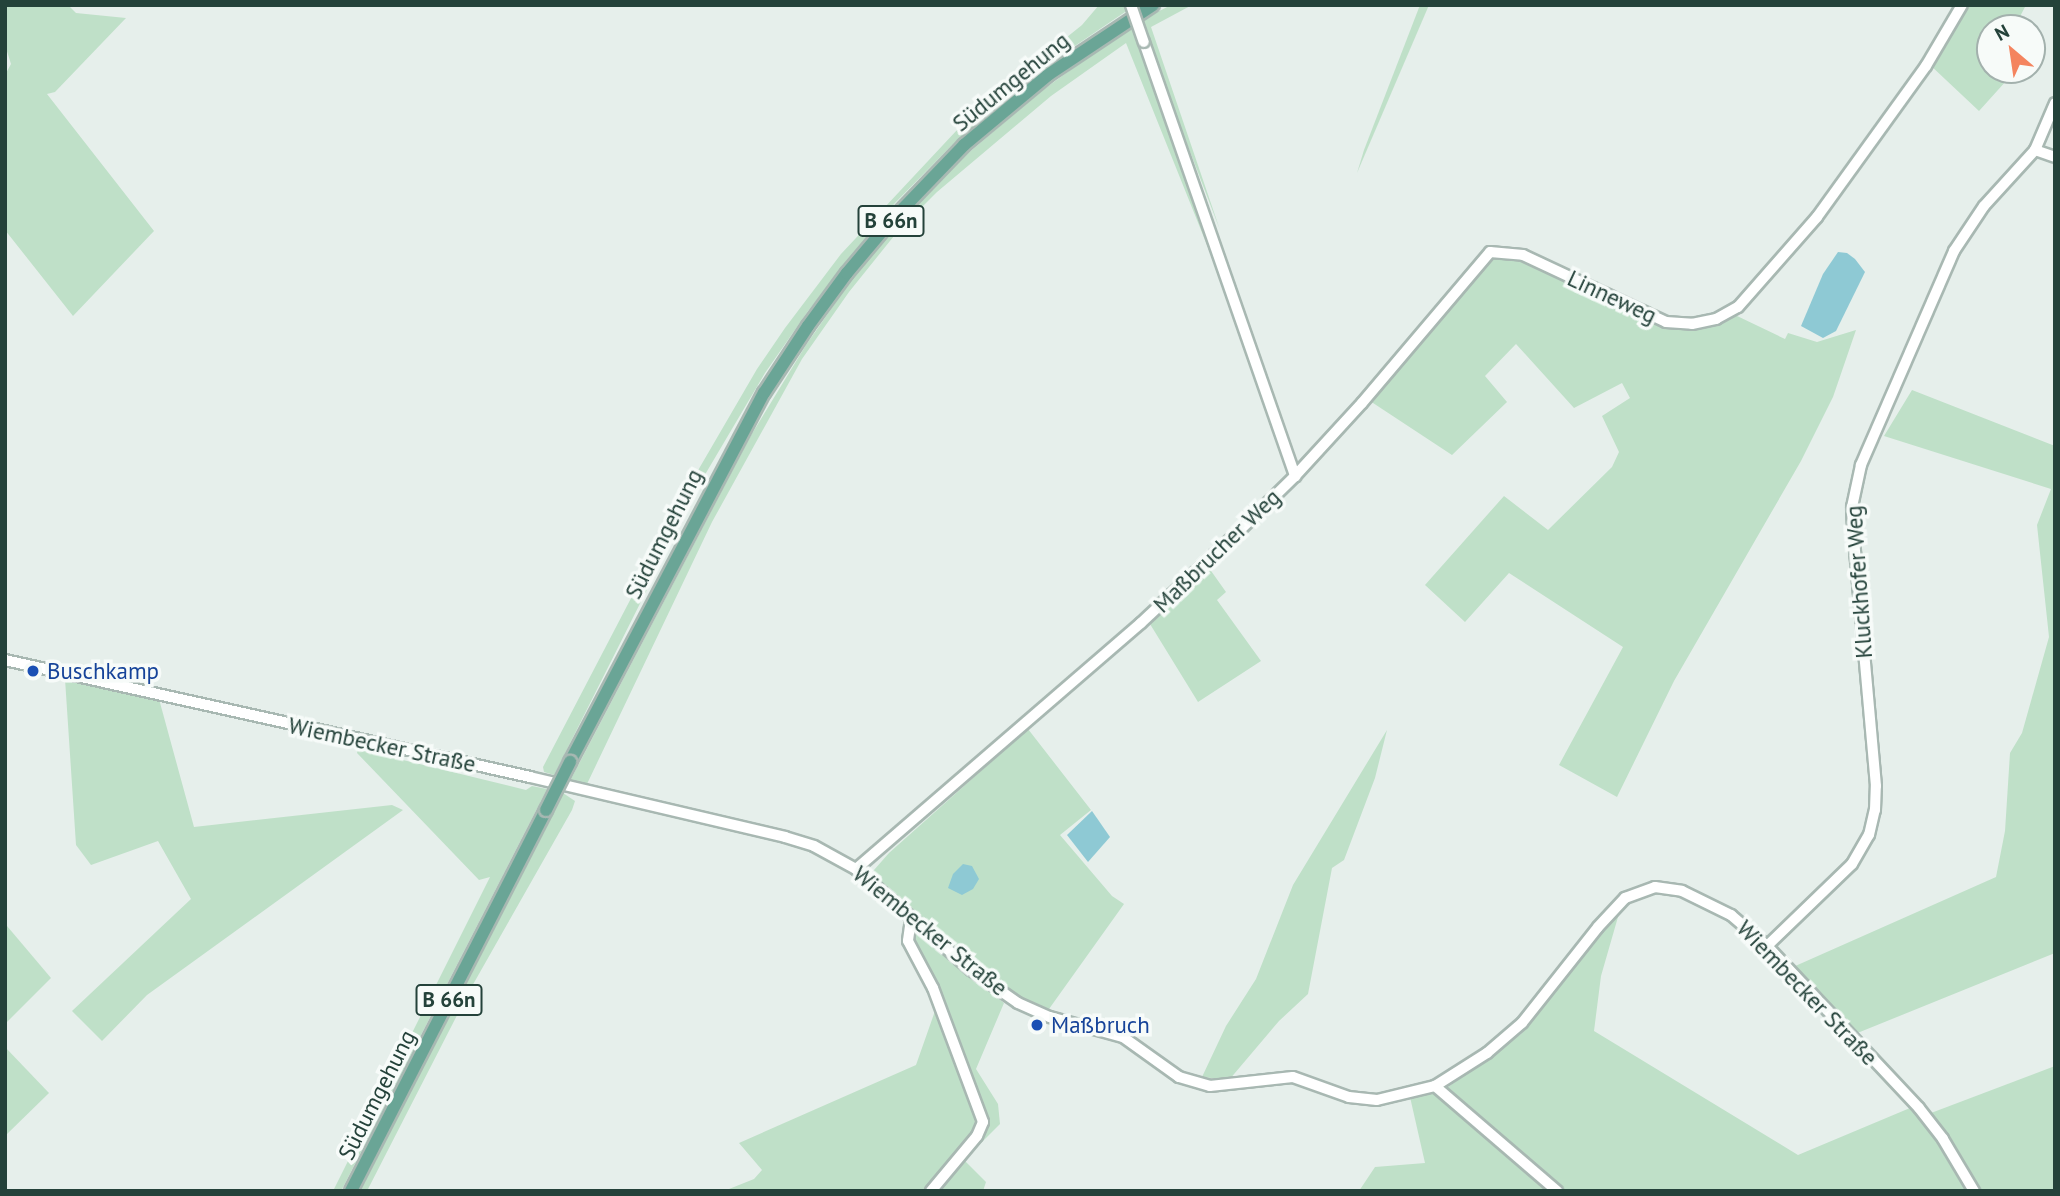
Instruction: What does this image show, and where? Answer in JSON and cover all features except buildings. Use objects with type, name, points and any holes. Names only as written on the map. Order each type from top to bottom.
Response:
[{"type":"main road","name":"Südumgehung","points":[[351,1191],[697,515],[764,393],[808,326],[847,273],[890,222],[964,145],[1048,75],[1153,5]]},
{"type":"street","name":"Maßbrucher Weg","points":[[856,869],[1141,623],[1295,476],[1131,5]]},
{"type":"street","name":"Linneweg","points":[[1295,476],[1490,252],[1522,255],[1666,321],[1692,324],[1716,319],[1738,307],[1817,217],[1926,66],[1962,5]]},
{"type":"street","name":"Kluckhofer Weg","points":[[1767,946],[1852,863],[1869,835],[1875,810],[1876,786],[1852,518],[1855,486],[1861,465],[1954,251],[1984,206],[2035,150],[2055,103]]},
{"type":"street","points":[[2035,150],[2055,157]]},
{"type":"street","name":"Wiembecker Straße","points":[[5,660],[785,836],[827,852],[856,869],[971,970],[1018,1003],[1050,1017],[1123,1037],[1166,1069],[1194,1083],[1222,1086],[1293,1077],[1349,1097],[1377,1100],[1435,1086],[1487,1053],[1522,1023],[1612,910],[1639,891],[1667,888],[1705,901],[1740,921],[1767,946],[1919,1108],[1943,1139],[1974,1191]]},
{"type":"street","points":[[911,919],[908,941],[933,988],[983,1122],[969,1146],[931,1191]]},
{"type":"street","points":[[1435,1086],[1557,1191]]},
{"type":"green space","points":[[5,5],[68,5],[76,13],[126,18],[55,92],[47,94],[154,231],[73,316],[5,230],[5,75],[11,64],[5,45]]},
{"type":"green space","points":[[1099,5],[1127,5],[1128,10],[1060,56],[952,145],[895,203],[808,311],[765,373],[703,478],[554,775],[544,772],[543,767],[652,558],[654,546],[757,369],[785,328],[841,254],[957,130],[990,99],[1082,25]]},
{"type":"green space","points":[[1171,5],[1192,5],[1151,27],[1220,230],[1140,21]]},
{"type":"green space","points":[[1420,5],[1429,5],[1357,173],[1364,150]]},
{"type":"green space","points":[[1966,5],[2026,5],[2021,14],[1976,14],[1976,84],[2003,84],[1979,111],[1929,64]]},
{"type":"green space","points":[[1133,25],[1215,265],[1126,43],[1051,96],[937,192],[898,231],[849,292],[802,359],[712,522],[587,784],[570,781],[750,437],[806,345],[850,282],[895,227],[952,167],[1040,92]]},
{"type":"green space","points":[[1497,256],[1535,264],[1666,325],[1687,329],[1712,325],[1735,315],[1785,339],[1788,333],[1817,342],[1856,330],[1833,397],[1801,461],[1674,681],[1617,797],[1559,765],[1623,647],[1509,573],[1465,622],[1425,585],[1504,496],[1548,530],[1612,467],[1619,452],[1602,416],[1630,398],[1622,383],[1574,408],[1516,344],[1485,376],[1507,402],[1452,455],[1370,401],[1489,260]]},
{"type":"green space","points":[[1912,390],[2055,446],[2055,953],[1855,1034],[1793,967],[1996,877],[2005,831],[2010,753],[2022,733],[2049,637],[2037,525],[2051,489],[1884,436]]},
{"type":"green space","points":[[1209,568],[1226,592],[1217,600],[1261,661],[1198,702],[1150,624]]},
{"type":"green space","points":[[65,679],[159,699],[194,827],[392,805],[403,810],[147,995],[102,1041],[72,1011],[191,899],[158,841],[91,865],[76,845]]},
{"type":"green space","points":[[1028,729],[1091,810],[1060,835],[1112,896],[1124,904],[1049,1009],[1032,1006],[1008,991],[875,882],[874,870],[889,853]]},
{"type":"green space","points":[[1387,730],[1375,778],[1344,860],[1332,868],[1308,994],[1279,1021],[1229,1080],[1202,1077],[1226,1026],[1256,979],[1293,885]]},
{"type":"green space","points":[[358,749],[526,790],[532,786],[547,789],[341,1191],[333,1191],[490,877],[479,880],[357,753]]},
{"type":"green space","points":[[563,793],[575,801],[572,810],[471,988],[367,1191],[360,1191]]},
{"type":"green space","points":[[1620,910],[1601,976],[1594,1031],[1798,1155],[1910,1108],[1940,1142],[1970,1191],[1563,1191],[1444,1090],[1521,1034]]},
{"type":"green space","points":[[7,926],[51,978],[5,1024],[5,927]]},
{"type":"green space","points":[[910,931],[927,940],[1004,1003],[976,1069],[998,1104],[1000,1124],[964,1160],[986,1182],[983,1191],[724,1191],[754,1179],[762,1170],[739,1143],[916,1065],[935,1011],[904,939]]},
{"type":"green space","points":[[5,1047],[49,1093],[5,1136]]},
{"type":"green space","points":[[2055,1066],[2055,1191],[1981,1191],[1931,1113]]},
{"type":"green space","points":[[1434,1092],[1441,1094],[1552,1191],[1359,1191],[1375,1167],[1425,1163],[1410,1097]]},
{"type":"water","points":[[1838,252],[1847,253],[1865,272],[1836,331],[1823,338],[1801,326],[1823,274]]},
{"type":"water","points":[[1092,811],[1110,837],[1088,862],[1067,835]]},
{"type":"water","points":[[963,864],[972,866],[979,879],[973,889],[962,895],[948,888],[953,874]]},
{"type":"place","name":"Buschkamp","points":[[33,671]]},
{"type":"place","name":"Maßbruch","points":[[1037,1025]]}]
